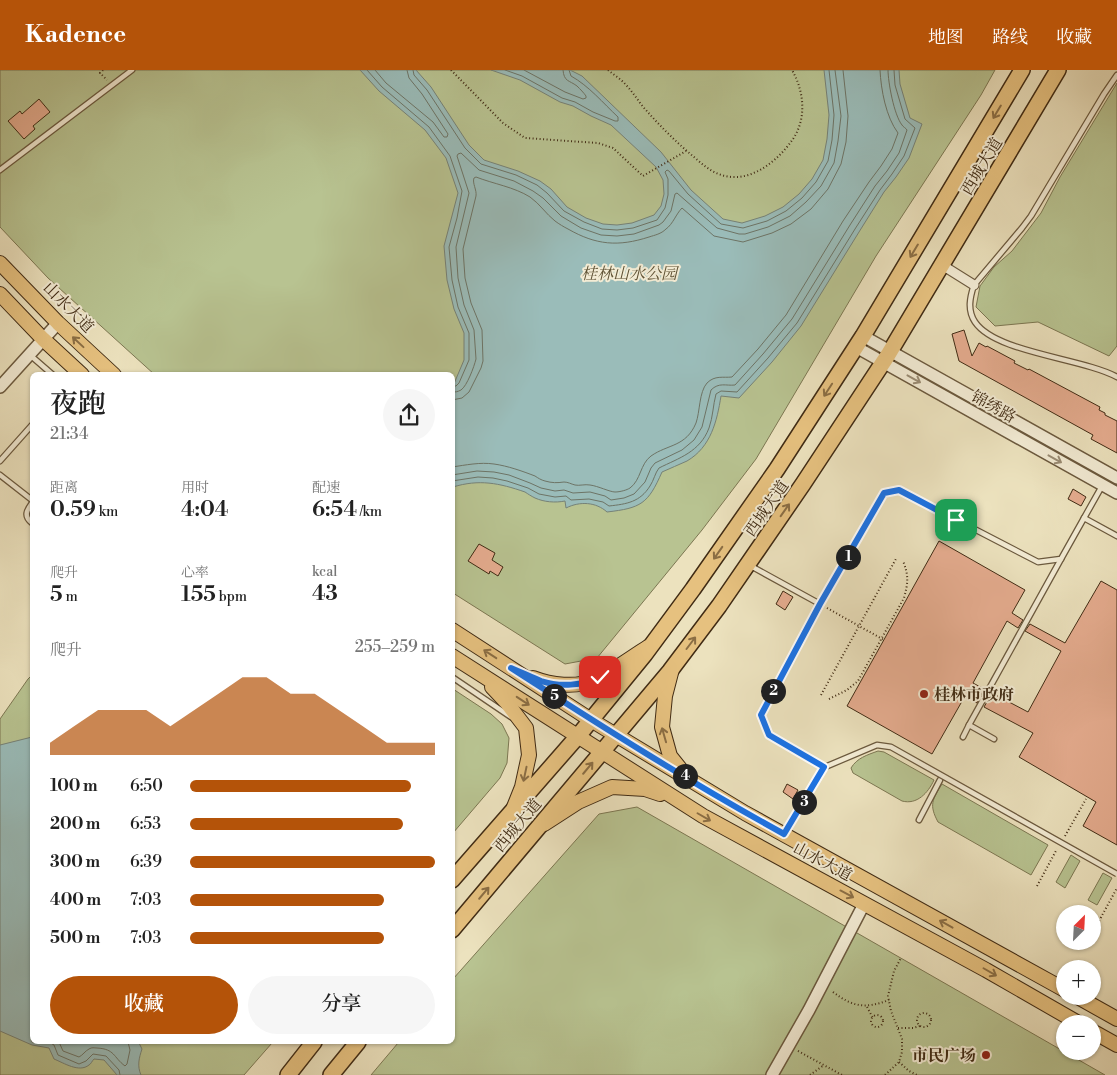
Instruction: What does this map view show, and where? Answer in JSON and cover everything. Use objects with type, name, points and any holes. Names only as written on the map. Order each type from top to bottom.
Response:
[{"type":"highway","name":"西城大道","points":[[455,877],[578,736],[651,646],[693,589],[777,469],[859,342],[1022,70]]},
{"type":"highway","name":"西城大道","points":[[455,926],[672,668],[719,606],[887,357],[1058,70]]},
{"type":"highway","points":[[288,1075],[312,1044]]},
{"type":"highway","points":[[331,1075],[356,1044]]},
{"type":"main road","name":"山水大道","points":[[0,262],[58,323],[111,372]]},
{"type":"main road","points":[[0,294],[43,339],[79,372]]},
{"type":"main road","name":"山水大道","points":[[455,632],[591,720],[746,813],[1056,985]]},
{"type":"main road","points":[[511,668],[542,681],[574,685],[593,681],[651,646]]},
{"type":"main road","name":"山水大道","points":[[455,658],[703,816],[986,970],[1064,1015]]},
{"type":"main road","points":[[672,668],[665,696],[662,727],[670,756],[687,777]]},
{"type":"main road","points":[[479,673],[507,703],[526,728],[529,755],[522,787],[512,812]]},
{"type":"main road","points":[[539,827],[578,802],[612,787],[645,789],[675,798]]},
{"type":"main road","points":[[1092,1005],[1117,1019]]},
{"type":"main road","points":[[1101,1036],[1117,1045]]},
{"type":"street","points":[[942,265],[974,285]]},
{"type":"street","points":[[0,387],[58,323]]},
{"type":"street","name":"锦绣路","points":[[859,342],[1117,478]]},
{"type":"street","name":"锦绣路","points":[[887,357],[1117,493]]},
{"type":"street","points":[[772,1075],[809,1010],[864,904]]},
{"type":"lane","points":[[0,170],[132,70]]},
{"type":"lane","points":[[1117,75],[1031,216],[974,285],[970,296],[971,315],[980,328],[987,333],[1007,344],[1094,367],[1117,377]]},
{"type":"lane","points":[[30,354],[50,372]]},
{"type":"lane","points":[[0,461],[30,427]]},
{"type":"lane","points":[[0,475],[30,500]]},
{"type":"lane","points":[[963,737],[1102,485]]},
{"type":"lane","points":[[824,767],[769,735],[761,715],[820,604],[884,493],[899,490],[1038,562],[1061,560]]},
{"type":"lane","points":[[30,505],[26,514],[30,521]]},
{"type":"lane","points":[[1084,518],[1117,536]]},
{"type":"lane","points":[[748,564],[820,604]]},
{"type":"lane","points":[[455,678],[526,728]]},
{"type":"lane","points":[[970,726],[994,739]]},
{"type":"lane","points":[[784,834],[824,767],[877,746],[891,746],[1117,874]]},
{"type":"lane","points":[[919,820],[940,780]]},
{"type":"path","points":[[104,70],[100,73],[112,85]]},
{"type":"path","points":[[451,70],[503,123],[525,138],[598,142],[613,148],[643,176],[687,151]]},
{"type":"path","points":[[608,70],[626,84],[644,108],[687,151],[706,167],[720,175],[734,178],[758,171],[768,164],[789,145],[796,134],[802,121],[801,92],[792,70]]},
{"type":"path","points":[[821,694],[897,557]]},
{"type":"path","points":[[829,699],[847,690],[858,681],[883,639],[904,598],[908,583],[907,571],[903,561]]},
{"type":"path","points":[[820,604],[883,639]]},
{"type":"path","points":[[1037,886],[1086,799]]},
{"type":"path","points":[[1101,917],[1117,888]]},
{"type":"path","points":[[885,1075],[899,1062],[902,1052],[902,1038],[891,1011],[888,996],[894,971],[901,958]]},
{"type":"path","points":[[833,992],[848,1002],[867,1007],[889,1000]]},
{"type":"path","points":[[867,1007],[873,1018],[872,1023],[874,1026],[878,1027],[882,1024],[881,1017],[873,1018]]},
{"type":"path","points":[[898,1028],[927,1026],[930,1022],[928,1014],[919,1014],[918,1022],[920,1026]]},
{"type":"path","points":[[788,1046],[842,1075]]},
{"type":"path","points":[[899,1062],[917,1075]]},
{"type":"path","points":[[810,1075],[824,1065]]},
{"type":"green space","name":"桂林山水公园","points":[[0,70],[995,70],[981,95],[876,256],[756,459],[702,530],[597,658],[565,664],[455,594],[455,372],[152,372],[48,278],[0,227]]},
{"type":"green space","points":[[1117,83],[1117,346],[1109,356],[1038,322],[995,326],[976,307],[980,286],[994,267],[1012,251],[1041,213],[1060,177]]},
{"type":"green space","points":[[30,677],[30,1044],[271,1044],[244,1075],[0,1075],[0,719]]},
{"type":"green space","points":[[455,690],[491,714],[502,724],[509,738],[507,763],[500,778],[455,831]]},
{"type":"green space","points":[[878,751],[884,752],[934,780],[929,789],[917,800],[902,801],[853,773],[851,768],[856,762]]},
{"type":"green space","points":[[942,784],[1048,845],[1031,875],[938,822],[933,811],[933,803]]},
{"type":"green space","points":[[637,807],[1056,1047],[1056,1060],[1079,1060],[1105,1075],[371,1075],[397,1044],[455,1044],[455,977],[599,814]]},
{"type":"green space","points":[[1071,855],[1080,861],[1065,888],[1056,882]]},
{"type":"green space","points":[[1103,873],[1112,878],[1097,905],[1088,900]]},
{"type":"water","points":[[360,70],[416,70],[431,87],[469,145],[484,160],[518,171],[540,181],[551,189],[567,207],[586,218],[603,224],[617,225],[632,223],[654,215],[661,206],[664,194],[663,180],[656,167],[611,125],[573,106],[560,102],[520,80],[491,70],[570,70],[582,76],[661,152],[691,190],[723,219],[742,223],[765,216],[783,207],[799,194],[812,179],[823,160],[829,115],[824,70],[899,70],[900,84],[910,118],[922,124],[909,158],[884,192],[801,326],[772,362],[739,398],[721,396],[712,433],[695,455],[687,461],[662,472],[647,498],[636,506],[607,512],[593,504],[577,504],[566,508],[565,501],[553,502],[542,500],[525,492],[498,484],[472,483],[455,487],[455,381],[464,360],[464,333],[454,309],[447,280],[444,246],[458,193],[446,158],[425,130],[379,91]]},
{"type":"water","points":[[30,738],[30,1044],[140,1044],[142,1049],[139,1062],[141,1075],[117,1075],[104,1060],[94,1059],[90,1065],[76,1068],[54,1059],[49,1048],[32,1045],[0,1031],[0,745]]},
{"type":"building","points":[[39,99],[50,112],[33,126],[35,129],[24,139],[8,121],[20,111],[22,114]]},
{"type":"building","points":[[964,330],[972,356],[979,343],[987,346],[1015,361],[1014,363],[1100,407],[1099,410],[1105,413],[1105,415],[1117,421],[1117,453],[1091,439],[1093,435],[959,361],[952,334]]},
{"type":"building","points":[[1073,489],[1086,497],[1081,506],[1068,499]]},
{"type":"building","points":[[939,541],[1025,590],[1012,613],[1023,620],[1018,628],[1007,621],[973,683],[984,689],[977,703],[965,696],[932,754],[847,706]]},
{"type":"building","points":[[479,544],[495,553],[492,560],[503,567],[498,576],[490,571],[489,574],[468,561]]},
{"type":"building","points":[[1101,581],[1117,590],[1117,845],[1083,826],[1096,802],[1019,757],[1033,733],[984,707],[992,693],[1028,712],[1061,651],[1025,631],[1030,624],[1065,643]]},
{"type":"building","points":[[783,591],[793,597],[785,610],[776,604]]},
{"type":"building","points":[[787,784],[798,790],[793,799],[783,792]]},
{"type":"place","name":"桂林市政府","points":[[924,694]]},
{"type":"place","name":"市民广场","points":[[986,1055]]},
{"type":"route","points":[[600,677],[580,684],[564,684],[542,681],[511,668],[591,720],[784,834],[824,767],[769,735],[761,715],[820,604],[884,493],[899,490],[956,520]]}]
